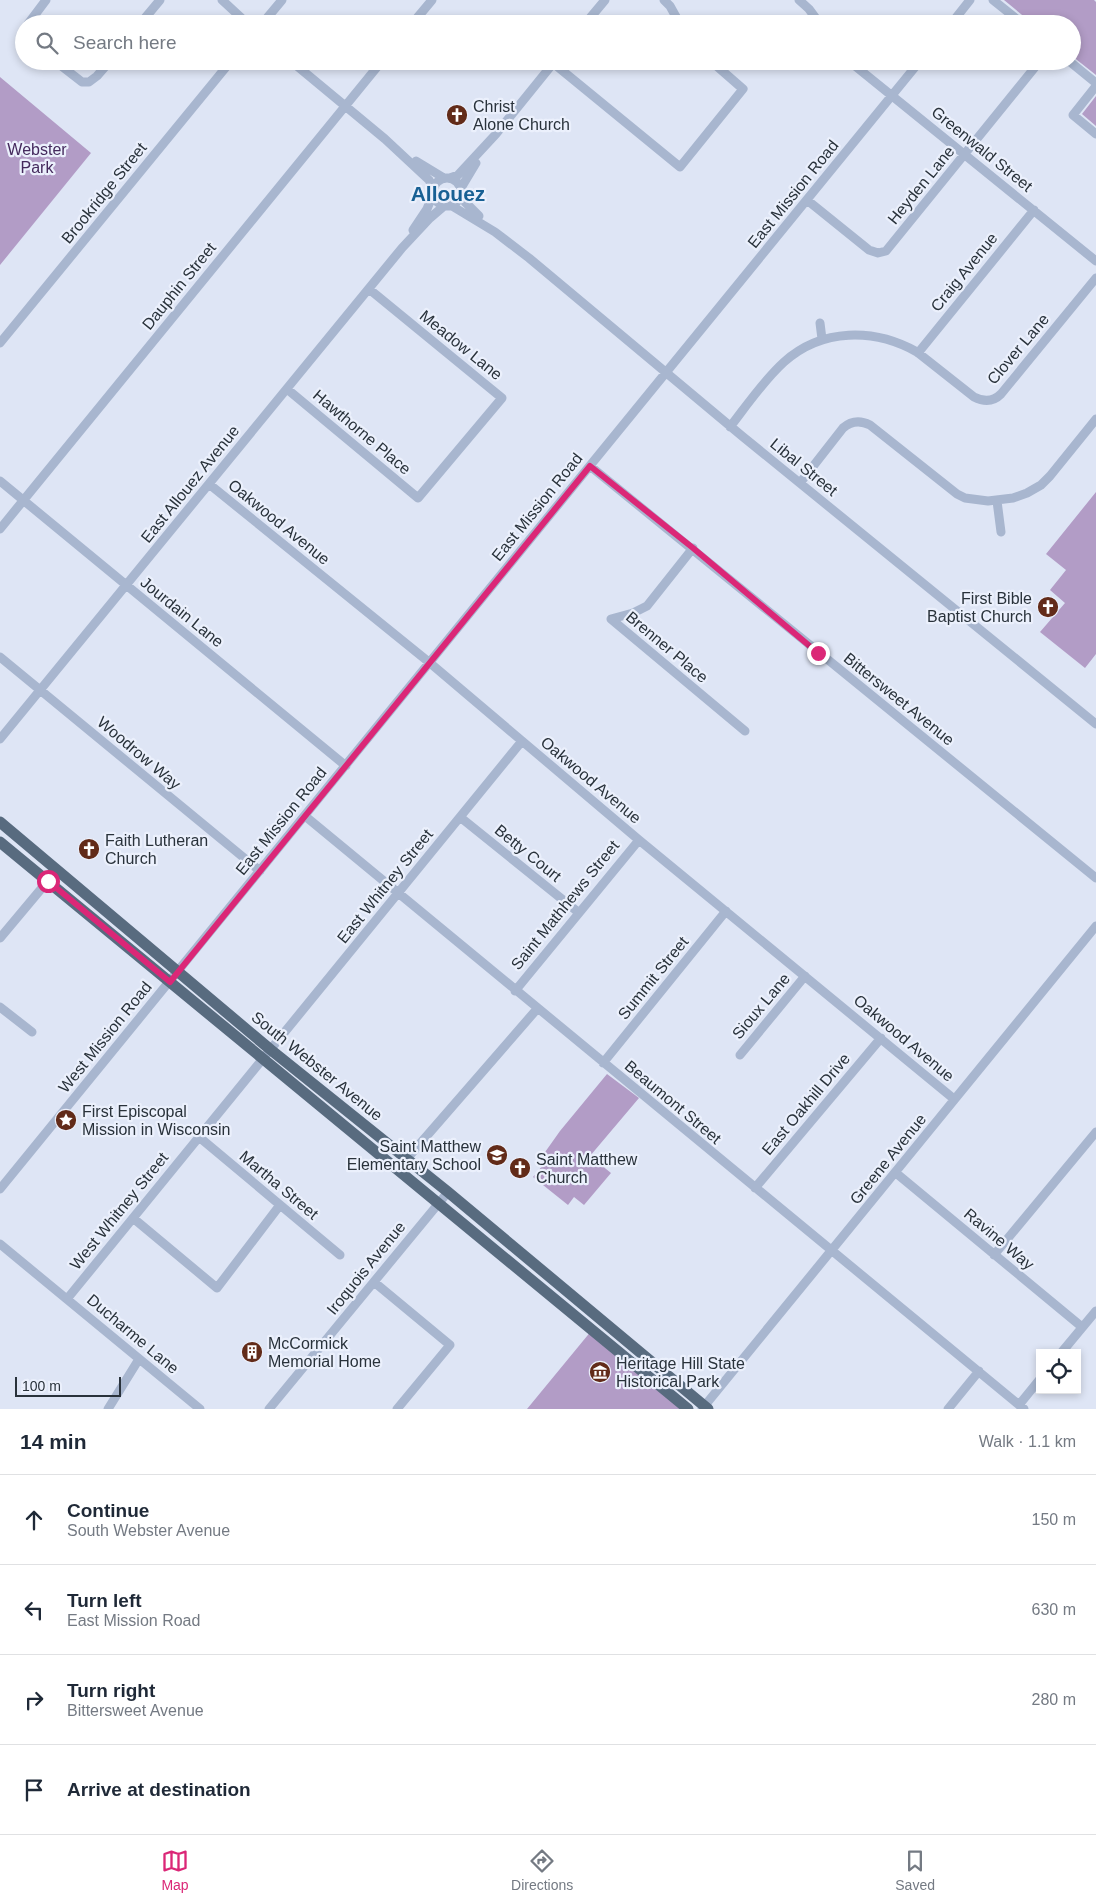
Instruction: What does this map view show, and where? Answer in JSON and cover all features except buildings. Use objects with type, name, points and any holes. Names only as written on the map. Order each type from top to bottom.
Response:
[{"type":"main road","name":"South Webster Avenue","points":[[0,822],[57,870],[173,977]]},
{"type":"main road","name":"South Webster Avenue","points":[[0,842],[173,977],[267,1055],[438,1203],[688,1409]]},
{"type":"main road","name":"South Webster Avenue","points":[[267,1055],[448,1192],[705,1408]]},
{"type":"street","points":[[35,15],[46,0]]},
{"type":"street","points":[[148,15],[160,0]]},
{"type":"street","points":[[222,0],[238,15]]},
{"type":"street","points":[[270,15],[282,0]]},
{"type":"street","points":[[420,15],[432,0]]},
{"type":"street","points":[[592,15],[605,0]]},
{"type":"street","points":[[664,0],[675,15]]},
{"type":"street","points":[[799,0],[813,15]]},
{"type":"street","points":[[958,15],[970,0]]},
{"type":"street","points":[[993,0],[1012,15]]},
{"type":"street","points":[[67,70],[82,82],[89,82],[102,70]]},
{"type":"street","name":"Brookridge Street","points":[[0,343],[224,70]]},
{"type":"street","points":[[302,70],[385,140],[428,180],[436,202],[448,206],[459,201],[461,190],[470,170],[496,134],[548,70]]},
{"type":"street","name":"Dauphin Street","points":[[0,529],[375,70]]},
{"type":"street","points":[[564,70],[680,166],[744,89],[722,70]]},
{"type":"street","name":"Greenwald Street","points":[[860,70],[1096,261]]},
{"type":"street","name":"East Mission Road","points":[[173,977],[913,70]]},
{"type":"street","name":"Heyden Lane","points":[[807,200],[865,248],[873,252],[882,252],[890,248],[1033,70]]},
{"type":"street","points":[[1080,70],[1096,84],[1073,115],[1095,133]]},
{"type":"street","points":[[433,191],[439,180],[458,175],[496,134]]},
{"type":"street","points":[[385,140],[447,178],[457,182],[461,190]]},
{"type":"street","name":"Libal Street","points":[[461,190],[465,202],[496,232],[730,427],[1096,724]]},
{"type":"street","name":"East Allouez Avenue","points":[[0,739],[402,248],[427,209],[433,191]]},
{"type":"street","name":"Libal Street","points":[[448,206],[468,214],[496,232]]},
{"type":"street","name":"East Allouez Avenue","points":[[402,248],[448,206]]},
{"type":"street","name":"Craig Avenue","points":[[918,353],[1034,210]]},
{"type":"street","name":"Clover Lane","points":[[730,427],[784,362],[800,350],[822,339],[844,335],[868,335],[896,342],[918,353],[974,397],[985,401],[994,400],[1096,278]]},
{"type":"street","name":"Meadow Lane","points":[[368,289],[502,398],[418,498]]},
{"type":"street","points":[[820,323],[822,339]]},
{"type":"street","name":"Hawthorne Place","points":[[287,389],[418,498]]},
{"type":"street","points":[[800,483],[843,428],[852,422],[862,422],[870,425],[957,494],[976,501],[997,501],[1020,495],[1041,485],[1096,419]]},
{"type":"street","name":"Bittersweet Avenue","points":[[590,466],[1096,878]]},
{"type":"street","name":"Jourdain Lane","points":[[0,481],[346,766]]},
{"type":"street","name":"Oakwood Avenue","points":[[209,484],[430,663],[639,840],[954,1099]]},
{"type":"street","points":[[997,501],[1001,532]]},
{"type":"street","name":"Brenner Place","points":[[693,548],[647,606],[633,613],[611,619],[745,731]]},
{"type":"street","name":"Woodrow Way","points":[[0,657],[260,871]]},
{"type":"street","name":"East Whitney Street","points":[[267,1055],[522,741]]},
{"type":"street","name":"Beaumont Street","points":[[305,816],[1021,1407]]},
{"type":"street","name":"Betty Court","points":[[460,817],[578,912]]},
{"type":"street","name":"Saint Mathhews Street","points":[[515,991],[639,840]]},
{"type":"street","points":[[0,938],[57,870]]},
{"type":"street","name":"Summit Street","points":[[603,1063],[726,911]]},
{"type":"street","name":"Greene Avenue","points":[[705,1408],[1096,926]]},
{"type":"street","name":"Sioux Lane","points":[[740,1055],[805,976]]},
{"type":"street","name":"West Mission Road","points":[[0,1189],[173,977]]},
{"type":"street","points":[[0,1007],[32,1032]]},
{"type":"street","points":[[398,1169],[537,1009]]},
{"type":"street","name":"East Oakhill Drive","points":[[755,1188],[880,1038]]},
{"type":"street","name":"West Whitney Street","points":[[67,1299],[267,1055]]},
{"type":"street","points":[[994,1254],[1096,1132]]},
{"type":"street","name":"Martha Street","points":[[199,1137],[340,1255]]},
{"type":"street","name":"Ravine Way","points":[[896,1173],[1082,1327]]},
{"type":"street","name":"Iroquois Avenue","points":[[269,1409],[448,1192]]},
{"type":"street","points":[[133,1218],[217,1288],[280,1204]]},
{"type":"street","name":"Ducharme Lane","points":[[0,1244],[200,1409]]},
{"type":"street","points":[[374,1282],[450,1345],[397,1409]]},
{"type":"street","points":[[1064,1349],[1096,1311]]},
{"type":"street","points":[[108,1409],[139,1359]]},
{"type":"street","points":[[948,1409],[979,1371]]},
{"type":"street","points":[[1021,1407],[1036,1385]]},
{"type":"green space","points":[[1004,0],[1094,0],[1096,2],[1096,75],[1081,63],[1081,15],[1022,15]]},
{"type":"green space","name":"Webster Park","points":[[0,77],[91,153],[0,265]]},
{"type":"green space","points":[[1096,96],[1096,126],[1082,114]]},
{"type":"green space","points":[[1096,492],[1096,654],[1085,668],[1040,632],[1065,603],[1050,590],[1066,570],[1046,554]]},
{"type":"green space","points":[[607,1074],[639,1098],[590,1156],[611,1173],[584,1205],[574,1197],[568,1205],[533,1177],[548,1159],[543,1155],[560,1131]]},
{"type":"green space","name":"Heritage Hill State Historical Park","points":[[592,1330],[688,1409],[527,1409]]},
{"type":"place","name":"Christ Alone Church","points":[[457,115]]},
{"type":"place","name":"First Bible Baptist Church","points":[[1048,607]]},
{"type":"place","name":"Faith Lutheran Church","points":[[89,849]]},
{"type":"place","name":"First Episcopal Mission in Wisconsin","points":[[66,1120]]},
{"type":"place","name":"Saint Matthew Elementary School","points":[[497,1155]]},
{"type":"place","name":"Saint Matthew Church","points":[[520,1168]]},
{"type":"place","name":"McCormick Memorial Home","points":[[252,1352]]},
{"type":"place","name":"Heritage Hill State Historical Park","points":[[600,1372]]},
{"type":"district","name":"Allouez","points":[[448,193]]},
{"type":"route","points":[[48,881],[170,982],[590,466],[693,548],[818,653]]}]
